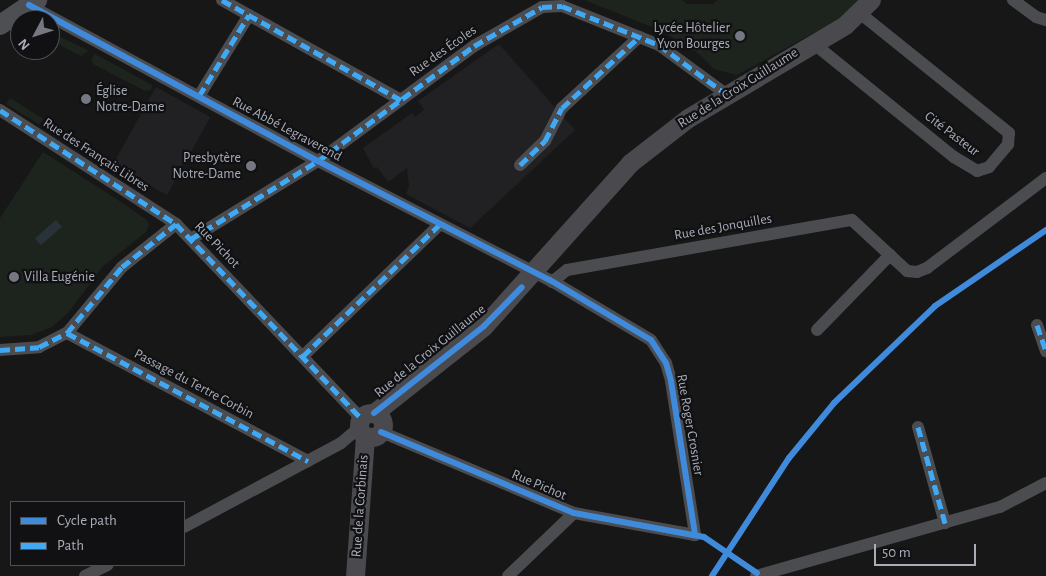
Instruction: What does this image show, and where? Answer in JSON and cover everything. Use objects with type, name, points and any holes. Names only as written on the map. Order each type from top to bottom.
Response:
[{"type":"main road","points":[[4,22],[33,3]]},
{"type":"street","points":[[222,0],[401,100]]},
{"type":"street","points":[[1012,0],[1036,17],[1046,20]]},
{"type":"street","name":"Rue Abbé Legraverend","points":[[33,3],[318,161],[533,273]]},
{"type":"street","name":"Rue des Écoles","points":[[191,239],[318,161],[474,46],[542,7],[562,6],[640,37],[675,54],[726,94]]},
{"type":"street","name":"Rue de la Croix Guillaume","points":[[368,425],[484,326],[630,163],[688,118],[812,43],[866,6]]},
{"type":"street","name":"Cité Pasteur","points":[[812,43],[954,157],[977,171],[989,167],[1008,144],[1009,133],[866,6]]},
{"type":"street","points":[[199,96],[249,14]]},
{"type":"street","points":[[520,165],[545,141],[562,108],[640,37]]},
{"type":"street","name":"Rue des Français Libres","points":[[0,110],[176,224]]},
{"type":"street","name":"Rue des Jonquilles","points":[[552,282],[567,270],[852,220],[907,271],[917,272],[926,268],[1046,178]]},
{"type":"street","points":[[0,350],[39,347],[67,333],[122,267],[176,224]]},
{"type":"street","name":"Rue Pichot","points":[[176,224],[368,425],[574,513],[695,535]]},
{"type":"street","points":[[303,356],[440,224]]},
{"type":"street","points":[[817,330],[890,255]]},
{"type":"street","name":"Rue Roger Crosnier","points":[[533,273],[640,331],[660,351],[671,381],[695,535]]},
{"type":"street","points":[[1037,325],[1046,350]]},
{"type":"street","name":"Passage du Tertre Corbin","points":[[67,333],[308,461]]},
{"type":"street","points":[[185,526],[341,443],[368,425]]},
{"type":"street","name":"Rue de la Corbinais","points":[[355,576],[368,425]]},
{"type":"street","points":[[918,426],[945,523]]},
{"type":"street","points":[[756,575],[778,571],[1000,506],[1046,483]]},
{"type":"street","points":[[508,576],[574,513]]},
{"type":"street","points":[[85,576],[106,566]]},
{"type":"shaded area","name":"Lycée Hôtelier Yvon Bourges","points":[[584,0],[682,0],[687,4],[713,4],[717,0],[860,0],[848,14],[737,75],[714,69],[698,53],[662,31]]},
{"type":"shaded area","points":[[60,37],[88,50],[81,56],[60,45]]},
{"type":"shaded area","points":[[499,44],[575,130],[470,228],[406,194],[409,186],[407,168],[388,182],[377,167],[374,169],[363,148],[412,113],[415,117],[424,110],[418,101]]},
{"type":"shaded area","points":[[95,54],[152,85],[151,90],[145,91],[93,64],[91,60]]},
{"type":"shaded area","points":[[156,87],[210,117],[167,195],[113,165]]},
{"type":"shaded area","points":[[10,98],[43,119],[39,125],[6,104]]},
{"type":"shaded area","points":[[57,127],[106,158],[103,165],[49,130]]},
{"type":"shaded area","points":[[43,152],[118,200],[148,221],[149,225],[146,232],[102,267],[69,312],[52,327],[30,335],[0,337],[0,218]]},
{"type":"shaded area","points":[[56,220],[62,227],[41,245],[35,238]]},
{"type":"marked path","points":[[222,0],[401,100]]},
{"type":"marked path","points":[[191,239],[318,161],[474,46],[542,7],[562,6],[659,45],[726,94]]},
{"type":"marked path","points":[[199,96],[249,15]]},
{"type":"marked path","points":[[520,165],[545,141],[562,108],[639,37]]},
{"type":"marked path","points":[[0,110],[176,224],[361,418]]},
{"type":"marked path","points":[[0,350],[39,347],[67,333],[122,267],[176,224]]},
{"type":"marked path","points":[[303,356],[440,224]]},
{"type":"marked path","points":[[1037,325],[1046,351]]},
{"type":"marked path","points":[[67,333],[308,461]]},
{"type":"marked path","points":[[918,427],[945,523]]},
{"type":"cycle path","points":[[29,5],[318,161],[550,280],[651,340],[666,363],[671,381],[695,535]]},
{"type":"cycle path","points":[[712,576],[789,458],[834,403],[935,306],[1046,230]]},
{"type":"cycle path","points":[[374,413],[484,326],[522,287]]},
{"type":"cycle path","points":[[381,432],[574,513],[704,537],[757,573]]},
{"type":"place","name":"Lycée Hôtelier Yvon Bourges","points":[[740,36]]},
{"type":"place","name":"Église Notre-Dame","points":[[86,99]]},
{"type":"place","name":"Presbytère Notre-Dame","points":[[251,166]]},
{"type":"place","name":"Villa Eugénie","points":[[14,277]]}]
